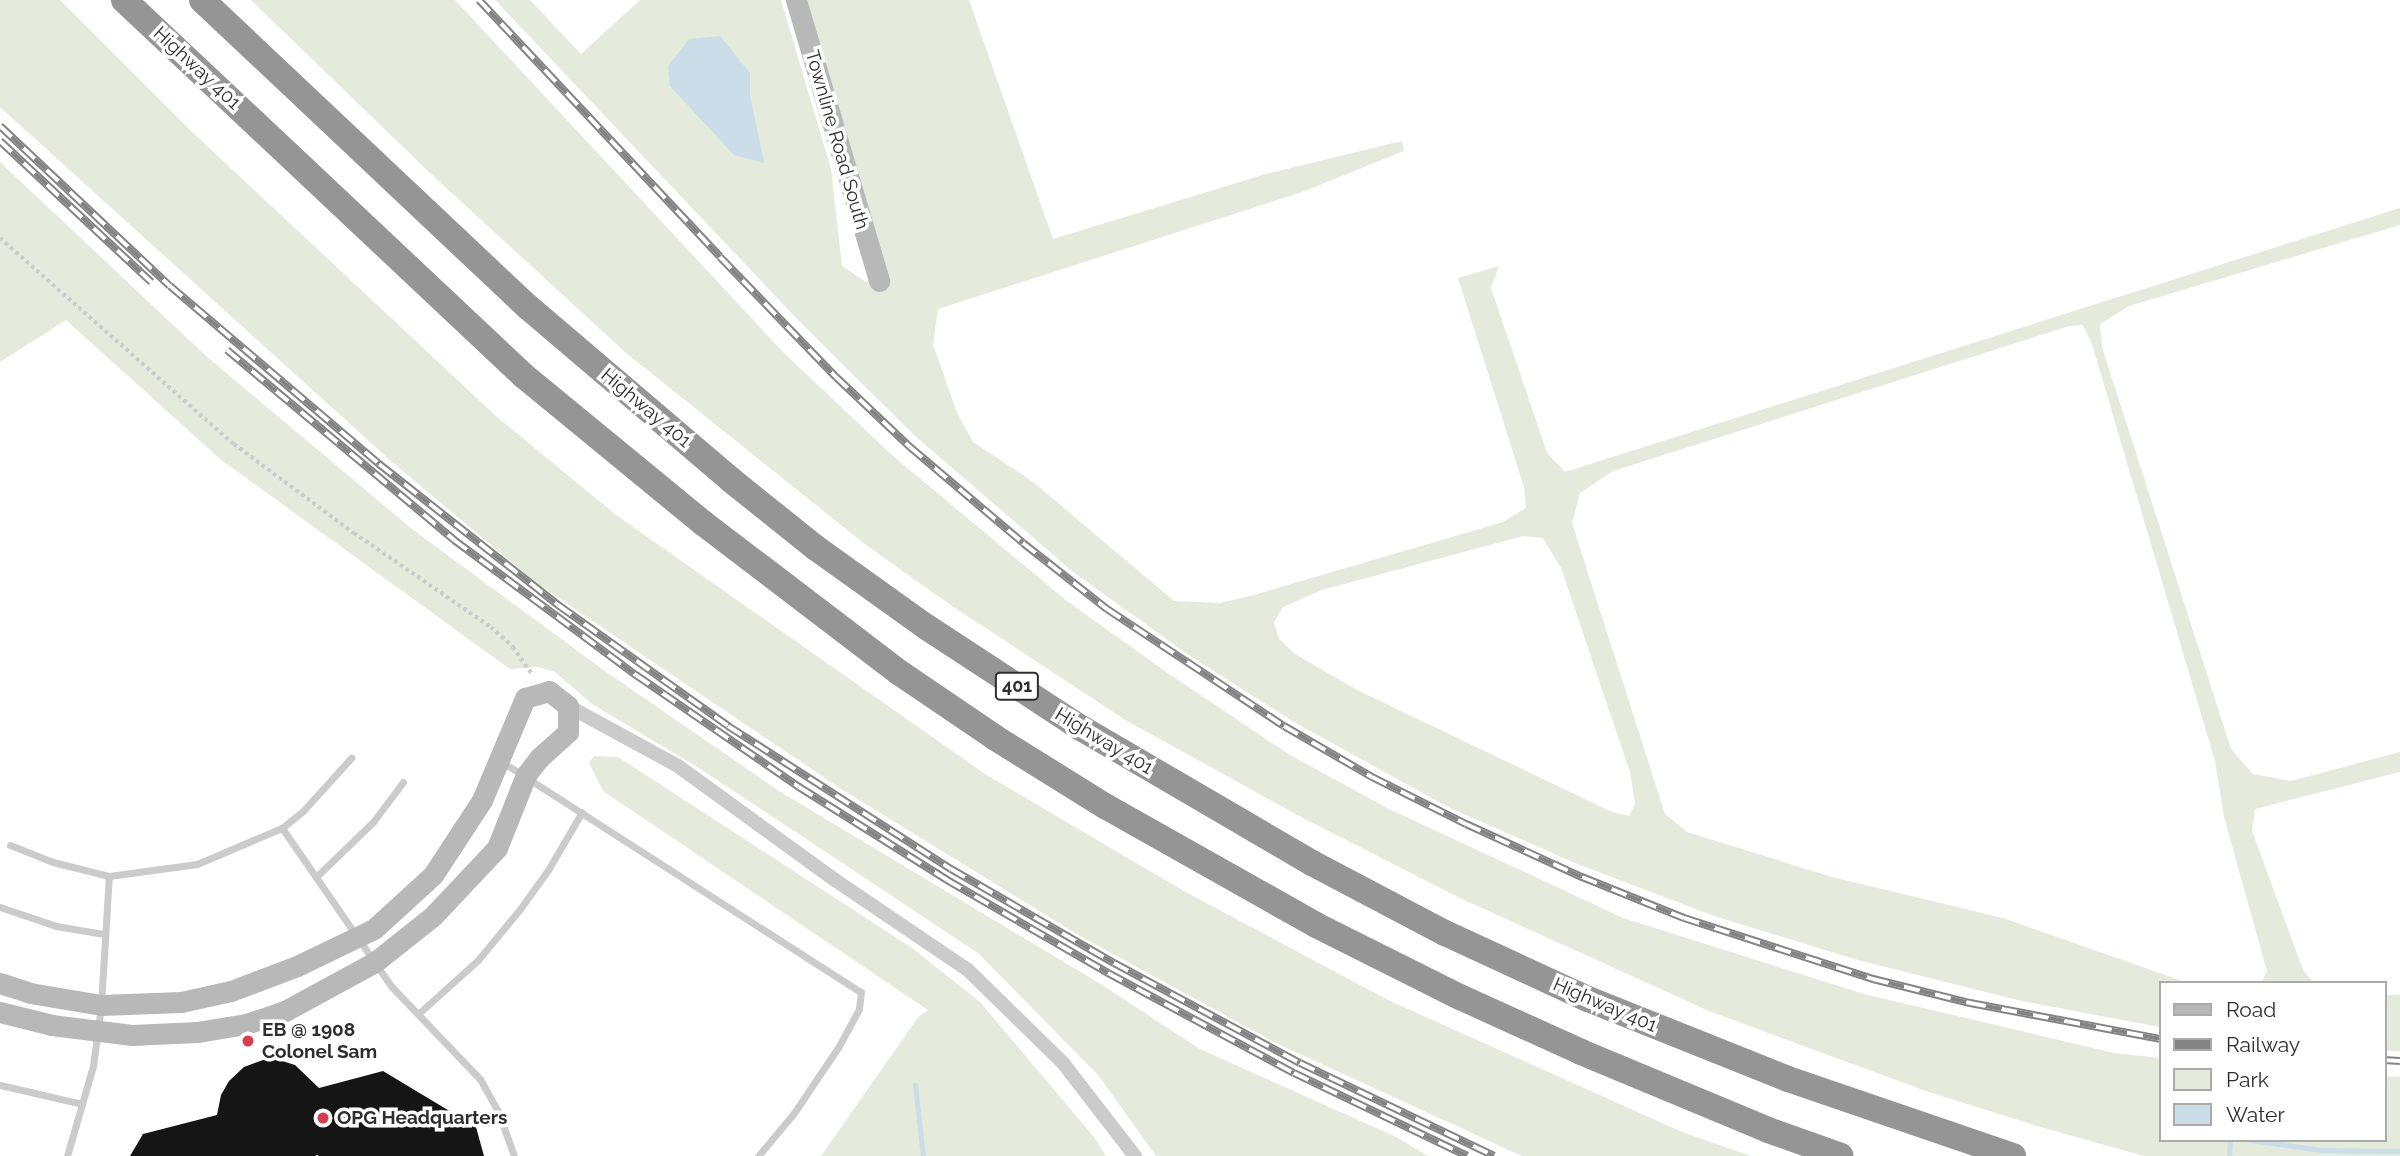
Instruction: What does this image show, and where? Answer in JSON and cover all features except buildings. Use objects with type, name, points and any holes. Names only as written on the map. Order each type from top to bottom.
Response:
[{"type":"highway","name":"Highway 401","points":[[124,0],[524,376],[714,532],[900,673],[984,730],[1162,839],[1316,925],[1448,991],[1593,1058],[1768,1130],[1841,1156]]},
{"type":"highway","name":"Highway 401","points":[[202,0],[528,307],[731,480],[816,548],[925,626],[1081,728],[1312,863],[1445,933],[1552,982],[1788,1079],[2014,1156]]},
{"type":"street","name":"Townline Road South","points":[[796,0],[879,281]]},
{"type":"street","points":[[0,983],[30,993],[101,1006],[181,1002],[231,991],[297,966],[373,929],[433,875],[482,800],[525,698],[549,691],[568,706],[678,766],[835,880],[968,970],[1063,1063],[1135,1156]]},
{"type":"street","points":[[0,1012],[96,1032],[132,1035],[197,1032],[246,1024],[285,1011],[375,962],[433,916],[497,848],[526,775],[540,757],[568,732],[568,706]]},
{"type":"lane","points":[[10,845],[53,862],[109,876],[197,863],[282,828],[303,811],[351,758]]},
{"type":"lane","points":[[498,760],[526,775],[861,992],[859,1009],[839,1046],[794,1113],[758,1156]]},
{"type":"lane","points":[[316,877],[373,822],[403,782]]},
{"type":"lane","points":[[418,1014],[478,960],[520,909],[548,870],[582,812]]},
{"type":"lane","points":[[282,828],[391,986],[480,1079],[498,1111],[514,1156]]},
{"type":"lane","points":[[67,1156],[93,1066],[101,1006],[109,876]]},
{"type":"lane","points":[[0,907],[56,926],[104,934]]},
{"type":"lane","points":[[0,1085],[82,1104]]},
{"type":"path","points":[[0,238],[234,444],[354,533],[491,627],[513,647],[541,693]]},
{"type":"green space","points":[[0,0],[60,0],[191,131],[496,416],[616,515],[985,774],[1182,890],[1388,1000],[1682,1132],[1751,1156],[1522,1156],[1276,1043],[1080,936],[838,787],[535,582],[392,462],[0,107]]},
{"type":"green space","points":[[251,0],[455,0],[784,353],[893,456],[1067,601],[1169,674],[1290,755],[1387,808],[1623,918],[1864,994],[2114,1053],[2158,1058],[2158,1142],[2386,1142],[2386,1076],[2400,1077],[2400,1156],[2144,1156],[1926,1091],[1709,1011],[1460,898],[1303,818],[1127,721],[952,606],[866,545],[625,352],[429,172]]},
{"type":"green space","points":[[495,0],[530,0],[581,54],[640,0],[781,0],[831,169],[842,266],[866,282],[887,271],[807,0],[969,0],[1053,239],[1266,174],[1402,141],[1404,151],[1302,192],[938,309],[933,344],[957,413],[973,442],[1032,481],[1174,601],[1220,603],[1254,595],[1503,522],[1526,508],[1524,487],[1458,278],[1499,266],[1491,288],[1547,453],[1565,472],[2400,208],[2400,225],[2129,306],[2100,324],[2102,347],[2231,749],[2253,774],[2291,781],[2400,752],[2400,772],[2255,809],[2252,831],[2303,970],[2312,981],[2262,981],[2267,971],[2224,817],[2215,761],[2092,344],[2083,325],[2069,326],[1613,471],[1580,493],[1572,523],[1665,814],[1687,832],[1832,877],[2003,918],[2182,981],[2158,981],[2158,1027],[2022,1001],[1858,960],[1714,916],[1575,863],[1448,807],[1294,722],[1187,654],[1072,571],[915,436],[800,322]],"holes":[[[1523,536],[1543,538],[1561,568],[1630,772],[1635,804],[1629,816],[1612,812],[1357,690],[1295,654],[1279,639],[1274,622],[1283,607],[1322,590]]]},
{"type":"green space","points":[[0,162],[206,356],[412,529],[602,669],[779,791],[1099,983],[1200,1049],[1396,1137],[1428,1156],[1156,1156],[1099,1076],[978,953],[699,768],[592,704],[555,672],[538,667],[510,669],[220,459],[66,320],[0,362]]},
{"type":"green space","points":[[594,756],[618,757],[912,948],[980,1002],[1094,1137],[1106,1156],[821,1156],[919,1016],[928,1010],[603,791],[589,763]]},
{"type":"green space","points":[[2386,995],[2400,995],[2400,1051],[2386,1051]]},
{"type":"water","points":[[720,36],[750,73],[750,95],[764,163],[734,155],[670,86],[668,66],[689,39]]},
{"type":"waterway","points":[[915,1085],[923,1156]]},
{"type":"waterway","points":[[2229,1156],[2230,1142]]},
{"type":"waterway","points":[[2265,1142],[2321,1150],[2400,1151]]},
{"type":"railway","points":[[479,0],[720,257],[836,377],[910,447],[1023,543],[1107,609],[1284,726],[1372,777],[1466,824],[1582,877],[1684,918],[1873,979],[1970,1003],[2158,1039]]},
{"type":"railway","points":[[0,126],[170,286],[379,464],[558,605],[728,726],[951,869],[1114,963],[1300,1063],[1494,1156]]},
{"type":"railway","points":[[0,141],[151,282]]},
{"type":"railway","points":[[227,350],[454,540],[636,675],[799,787],[947,880],[1108,973],[1294,1073],[1467,1156]]},
{"type":"railway","points":[[2386,1060],[2400,1061]]},
{"type":"place","name":"EB @ 1908 Colonel Sam","points":[[248,1041]]},
{"type":"place","name":"OPG Headquarters","points":[[323,1118]]}]
